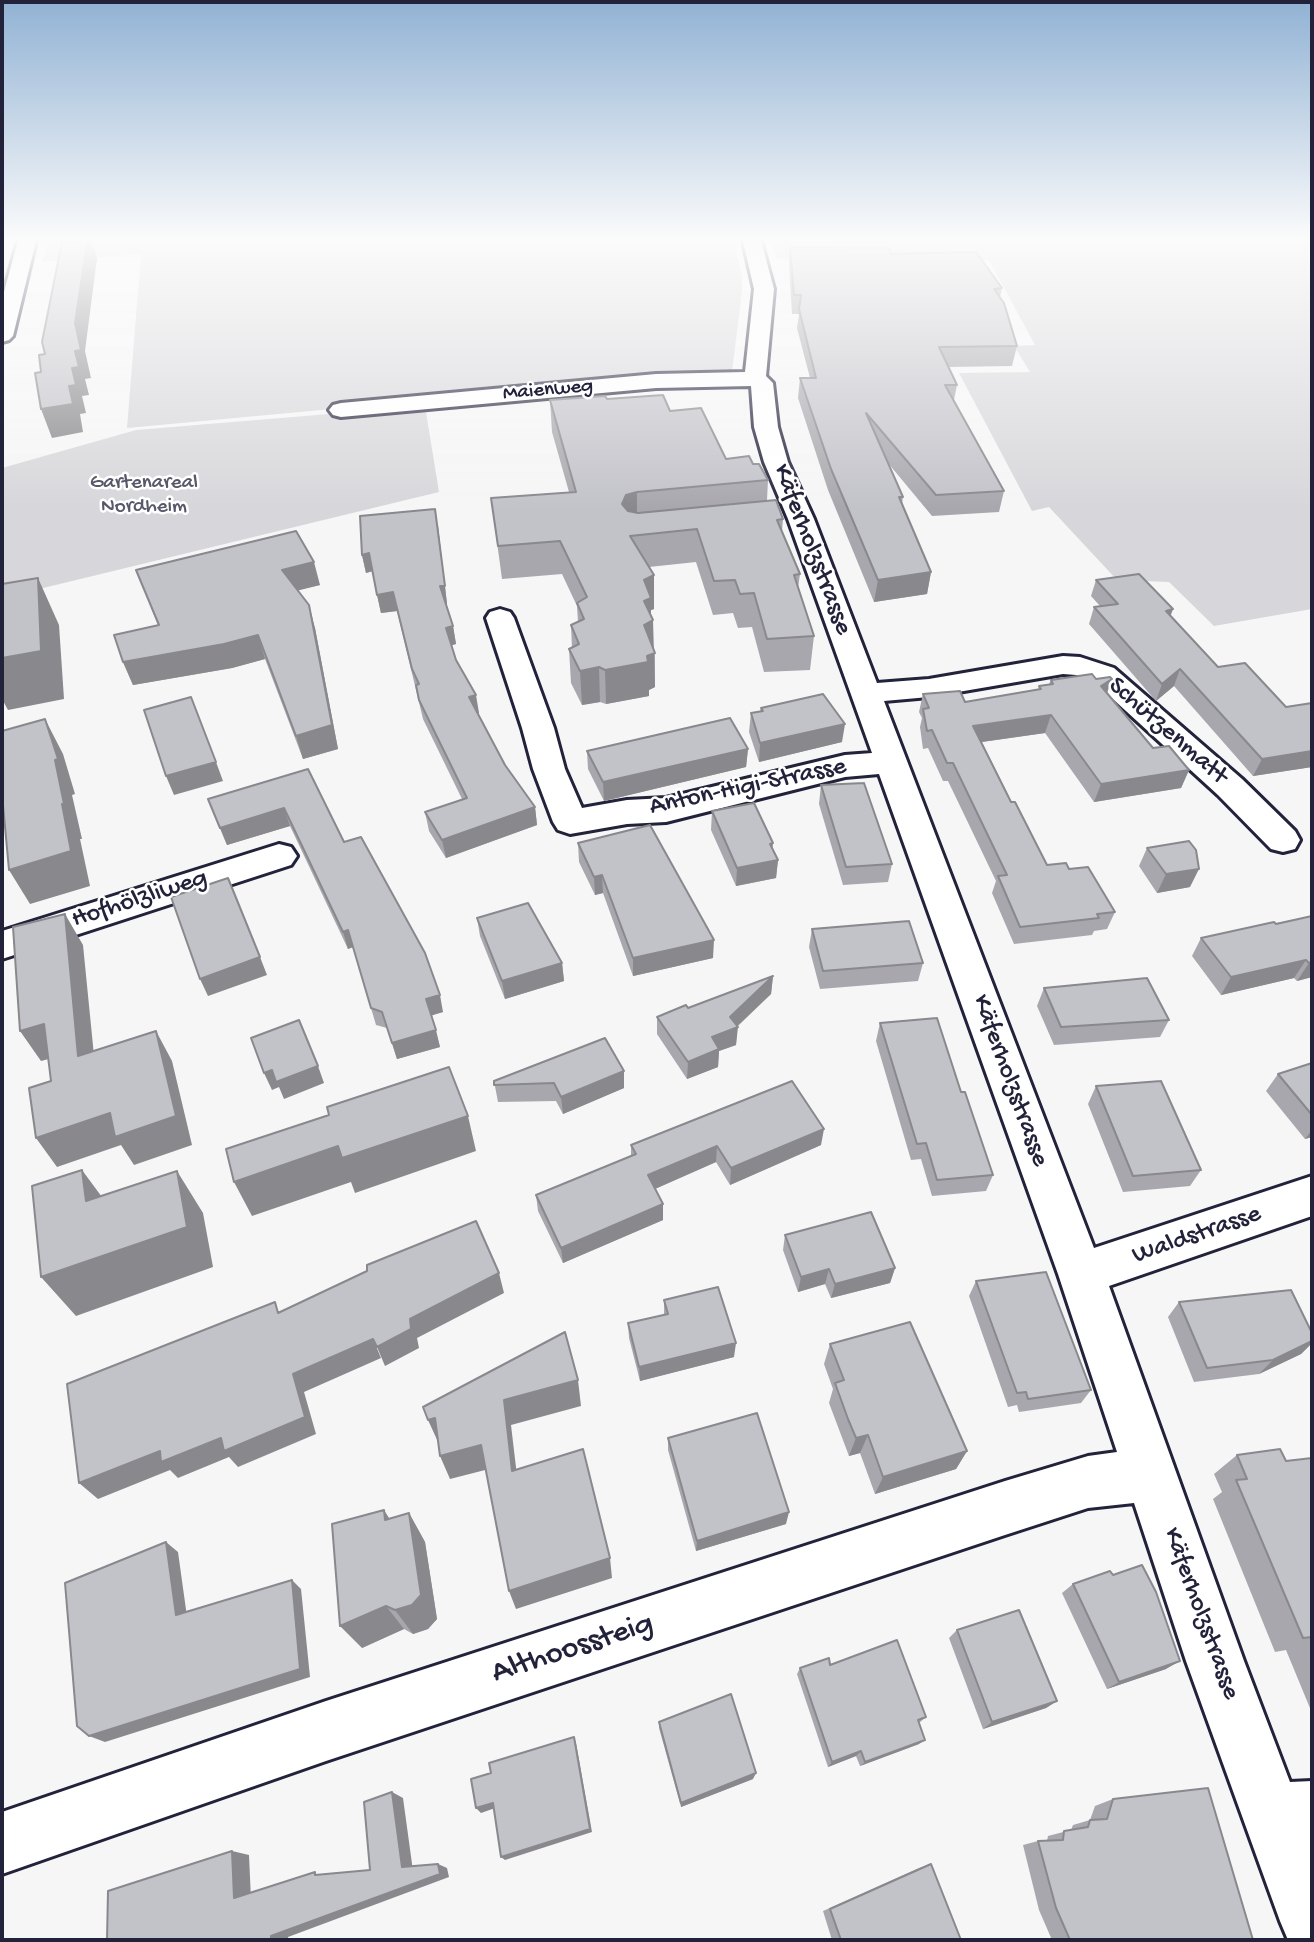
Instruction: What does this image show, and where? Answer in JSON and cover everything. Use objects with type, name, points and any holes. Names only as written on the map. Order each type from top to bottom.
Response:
[{"type":"street","name":"Käferholzstrasse","points":[[760,328],[755,377],[762,383],[766,427],[789,520],[865,693],[1081,1274],[1149,1475],[1293,1813],[1312,1921]]},
{"type":"street","name":"Maienweg","points":[[341,410],[656,381],[755,377]]},
{"type":"street","name":"Anton-Higi-Strasse","points":[[499,618],[569,822],[627,812],[666,810],[845,766],[891,762]]},
{"type":"street","name":"Schützenmatt","points":[[865,693],[929,688],[1063,665],[1080,666],[1102,674],[1230,787],[1283,840]]},
{"type":"street","name":"Hofhölzliweg","points":[[2,945],[279,856]]},
{"type":"street","name":"Waldstrasse","points":[[1081,1274],[1312,1196]]},
{"type":"street","name":"Althoossteig","points":[[2,1843],[326,1731],[1005,1508],[1088,1482],[1149,1475]]},
{"type":"green space","points":[[135,328],[737,328],[732,372],[127,428]]},
{"type":"green space","points":[[1026,328],[1312,328],[1312,609],[1214,626],[1169,582],[1117,580],[1049,507],[1032,511],[959,373],[1030,372],[1014,346],[1035,345]]},
{"type":"green space","name":"Gartenareal Nordheim","points":[[425,406],[439,492],[2,598],[2,468],[136,430]]},
{"type":"building","points":[[45,328],[76,328],[81,350],[75,351],[79,367],[72,368],[76,385],[69,386],[73,404],[41,409],[35,373],[41,372],[39,355],[45,354],[42,342]]},
{"type":"building","points":[[804,328],[1011,328],[1017,346],[939,347],[957,385],[945,385],[1004,491],[936,495],[866,413],[903,497],[899,497],[931,572],[878,580],[831,469],[800,378],[816,378]]},
{"type":"building","points":[[663,395],[670,411],[701,408],[726,459],[749,456],[753,464],[759,464],[768,480],[637,492],[626,495],[622,504],[628,511],[638,513],[776,500],[783,519],[777,520],[800,574],[794,575],[814,636],[767,639],[754,593],[740,594],[735,580],[714,581],[697,529],[630,536],[654,575],[644,580],[651,598],[644,601],[653,620],[644,625],[655,653],[647,656],[648,662],[605,670],[599,667],[580,671],[569,649],[579,644],[571,625],[584,619],[577,603],[587,597],[560,541],[498,546],[491,498],[576,492],[550,400]]},
{"type":"building","points":[[435,509],[445,586],[440,586],[453,626],[446,628],[456,660],[476,695],[469,697],[505,765],[535,807],[442,840],[425,812],[467,798],[419,700],[416,685],[419,684],[412,669],[393,592],[377,595],[369,553],[362,555],[360,516]]},
{"type":"building","points":[[296,531],[314,562],[282,570],[309,605],[332,725],[296,736],[258,635],[224,644],[123,662],[114,635],[159,625],[136,570]]},
{"type":"building","points":[[1139,574],[1173,609],[1166,611],[1218,667],[1245,663],[1286,707],[1312,703],[1312,751],[1262,759],[1180,669],[1162,684],[1094,607],[1118,604],[1096,580]]},
{"type":"building","points":[[38,578],[41,651],[2,658],[2,584]]},
{"type":"building","points":[[1092,674],[1096,679],[1110,677],[1112,679],[1101,686],[1153,748],[1169,746],[1189,770],[1101,784],[1051,715],[973,726],[1011,802],[1015,802],[1047,865],[1066,863],[1069,869],[1088,867],[1115,912],[1097,914],[1099,918],[1020,927],[998,876],[1007,875],[953,763],[947,763],[932,730],[927,731],[923,709],[929,708],[923,694],[960,691],[965,702],[1041,689],[1039,686],[1053,684],[1051,680]]},
{"type":"building","points":[[823,694],[845,724],[760,743],[751,713],[763,711],[761,708]]},
{"type":"building","points":[[191,697],[216,762],[166,776],[144,710]]},
{"type":"building","points":[[730,718],[748,749],[603,782],[587,751]]},
{"type":"building","points":[[45,719],[58,759],[55,760],[71,851],[9,870],[2,794],[2,731]]},
{"type":"building","points":[[308,769],[344,842],[361,837],[425,953],[440,995],[426,999],[436,1030],[392,1043],[382,1012],[371,1008],[348,930],[343,932],[284,808],[220,828],[208,799]]},
{"type":"building","points":[[864,783],[892,864],[846,867],[821,785]]},
{"type":"building","points":[[754,803],[778,860],[737,868],[712,811]]},
{"type":"building","points":[[650,825],[714,940],[633,958],[602,875],[594,877],[578,843]]},
{"type":"building","points":[[1189,841],[1196,850],[1199,869],[1166,874],[1147,848]]},
{"type":"building","points":[[228,878],[260,957],[200,979],[171,897]]},
{"type":"building","points":[[528,903],[562,963],[502,981],[477,918]]},
{"type":"building","points":[[65,914],[78,1056],[156,1031],[176,1116],[115,1137],[110,1113],[36,1138],[29,1088],[51,1081],[44,1024],[20,1031],[13,927]]},
{"type":"building","points":[[1312,916],[1312,962],[1309,963],[1306,960],[1231,977],[1201,938],[1274,922],[1276,924]]},
{"type":"building","points":[[909,921],[923,963],[823,971],[812,929]]},
{"type":"building","points":[[773,976],[730,1017],[738,1027],[712,1037],[719,1049],[688,1062],[657,1017],[686,1005],[688,1008]]},
{"type":"building","points":[[1147,978],[1169,1020],[1061,1027],[1044,988]]},
{"type":"building","points":[[937,1018],[961,1092],[965,1092],[993,1175],[937,1180],[926,1143],[917,1144],[880,1023]]},
{"type":"building","points":[[299,1020],[318,1066],[276,1082],[272,1070],[264,1073],[251,1038]]},
{"type":"building","points":[[605,1038],[624,1071],[561,1097],[554,1083],[494,1085],[494,1081]]},
{"type":"building","points":[[1312,1063],[1312,1115],[1278,1074]]},
{"type":"building","points":[[449,1067],[468,1116],[342,1158],[338,1146],[234,1182],[226,1149],[329,1115],[327,1107]]},
{"type":"building","points":[[792,1081],[824,1129],[731,1168],[717,1146],[648,1175],[663,1204],[561,1248],[536,1195],[636,1154],[631,1145]]},
{"type":"building","points":[[1161,1081],[1201,1170],[1133,1176],[1096,1086]]},
{"type":"building","points":[[82,1170],[86,1201],[177,1171],[187,1227],[41,1277],[32,1186]]},
{"type":"building","points":[[871,1212],[895,1268],[835,1284],[829,1269],[801,1277],[785,1235]]},
{"type":"building","points":[[476,1221],[499,1273],[410,1319],[411,1329],[377,1347],[373,1339],[293,1374],[305,1417],[224,1451],[221,1438],[161,1462],[160,1451],[79,1483],[67,1384],[275,1302],[278,1313],[367,1271],[367,1265]]},
{"type":"building","points":[[1046,1272],[1091,1390],[1028,1399],[1026,1392],[1017,1393],[976,1281]]},
{"type":"building","points":[[718,1287],[736,1343],[639,1367],[628,1323],[668,1314],[664,1300]]},
{"type":"building","points":[[1291,1290],[1312,1333],[1312,1341],[1273,1360],[1207,1368],[1179,1302]]},
{"type":"building","points":[[910,1322],[967,1451],[883,1477],[868,1435],[856,1438],[848,1419],[835,1383],[844,1380],[830,1344]]},
{"type":"building","points":[[565,1332],[578,1380],[504,1400],[512,1471],[583,1449],[610,1558],[509,1591],[481,1445],[440,1456],[435,1418],[428,1420],[423,1407]]},
{"type":"building","points":[[757,1413],[789,1512],[697,1541],[668,1438]]},
{"type":"building","points":[[1280,1449],[1286,1461],[1312,1458],[1312,1637],[1303,1638],[1236,1480],[1247,1479],[1237,1455]]},
{"type":"building","points":[[384,1510],[385,1520],[409,1513],[421,1595],[412,1605],[395,1610],[386,1606],[340,1626],[332,1524]]},
{"type":"building","points":[[166,1542],[176,1615],[292,1580],[300,1669],[89,1736],[77,1726],[65,1583]]},
{"type":"building","points":[[1142,1565],[1156,1592],[1180,1661],[1119,1682],[1073,1584],[1110,1571],[1113,1575]]},
{"type":"building","points":[[1019,1610],[1057,1701],[992,1722],[957,1630]]},
{"type":"building","points":[[897,1640],[926,1717],[918,1720],[925,1740],[865,1762],[861,1751],[832,1762],[800,1668],[829,1658],[830,1665]]},
{"type":"building","points":[[731,1694],[756,1773],[681,1803],[659,1722]]},
{"type":"building","points":[[574,1737],[590,1829],[501,1857],[493,1803],[476,1808],[471,1779],[491,1773],[489,1763]]},
{"type":"building","points":[[1208,1788],[1253,1940],[1070,1940],[1056,1908],[1038,1841],[1063,1840],[1064,1831],[1088,1827],[1090,1820],[1107,1819],[1113,1799]]},
{"type":"building","points":[[392,1792],[402,1867],[438,1864],[440,1874],[271,1936],[271,1940],[107,1940],[108,1891],[232,1851],[234,1898],[315,1872],[315,1875],[370,1870],[364,1802]]},
{"type":"building","points":[[931,1864],[961,1940],[841,1940],[830,1909]]}]
